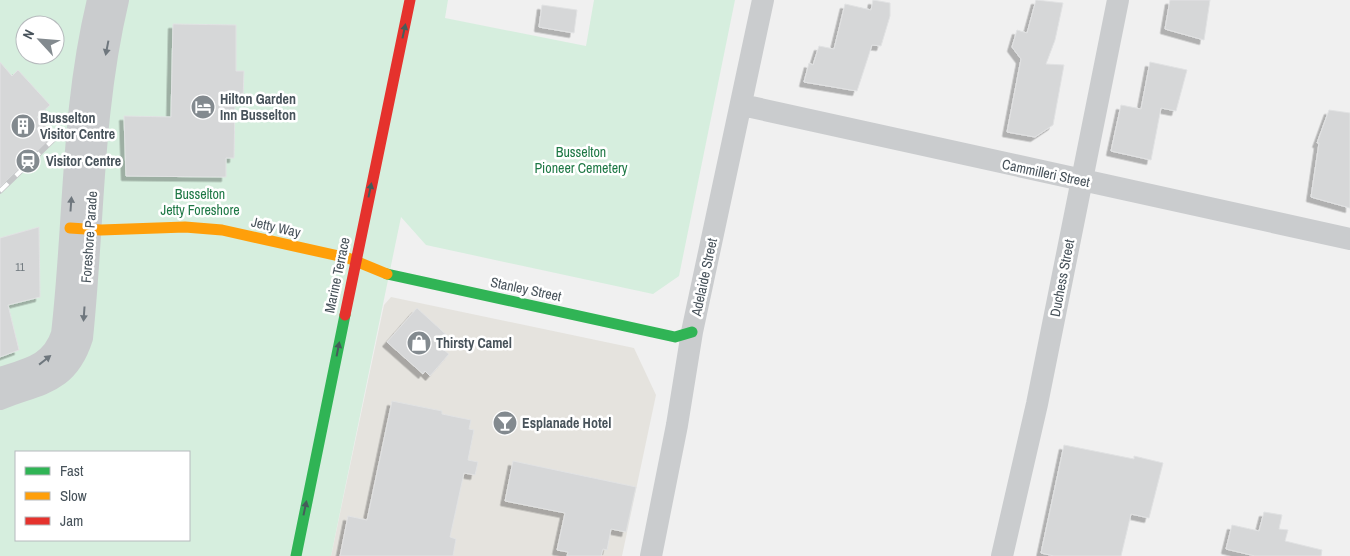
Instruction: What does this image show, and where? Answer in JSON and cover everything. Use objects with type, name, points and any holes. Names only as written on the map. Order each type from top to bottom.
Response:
[{"type":"street","name":"Foreshore Parade","points":[[0,399],[52,381],[71,362],[78,351],[83,326],[79,229],[79,102],[87,46],[98,0]]},
{"type":"street","name":"Foreshore Parade","points":[[0,378],[41,364],[49,358],[59,343],[107,50],[118,0]]},
{"type":"street","name":"Marine Terrace","points":[[296,556],[410,0]]},
{"type":"street","name":"Adelaide Street","points":[[651,556],[677,425],[692,332],[763,0]]},
{"type":"street","name":"Duchess Street","points":[[1002,556],[1037,404],[1118,0]]},
{"type":"street","name":"Cammilleri Street","points":[[742,105],[1350,239]]},
{"type":"street","name":"Jetty Way","points":[[79,229],[185,227],[222,230],[356,262]]},
{"type":"street","points":[[371,273],[375,251]]},
{"type":"street","name":"Stanley Street","points":[[356,262],[371,273],[675,337],[692,332]]},
{"type":"shaded area","name":"Esplanade Hotel","points":[[391,297],[634,348],[656,395],[622,556],[331,556],[384,305]]},
{"type":"green space","name":"Busselton Jetty Foreshore","points":[[0,0],[448,0],[445,18],[586,46],[594,0],[735,0],[679,276],[653,294],[426,245],[401,217],[331,556],[0,556]]},
{"type":"building","points":[[873,0],[890,3],[890,16],[881,46],[872,45],[857,91],[804,82],[809,63],[813,65],[819,46],[834,49],[845,4],[871,10]]},
{"type":"building","points":[[1036,0],[1063,3],[1055,40],[1046,64],[1064,65],[1053,125],[1035,137],[1007,132],[1021,59],[1012,47],[1017,30],[1027,33]]},
{"type":"building","points":[[1170,0],[1210,0],[1204,40],[1165,29]]},
{"type":"building","points":[[542,5],[577,10],[574,33],[539,27]]},
{"type":"building","name":"Hilton Garden Inn Busselton","points":[[173,24],[236,25],[236,71],[244,71],[243,98],[235,98],[234,158],[226,158],[226,177],[126,176],[124,116],[171,117]]},
{"type":"building","name":"Busselton Visitor Centre","points":[[0,62],[12,76],[18,70],[50,105],[37,117],[55,135],[0,187]]},
{"type":"building","points":[[1150,62],[1187,70],[1176,111],[1161,108],[1151,160],[1111,151],[1121,105],[1141,109]]},
{"type":"building","points":[[1329,110],[1350,113],[1350,208],[1311,197],[1319,143],[1317,143]]},
{"type":"building","points":[[39,227],[40,297],[8,305],[19,350],[0,357],[0,238]]},
{"type":"building","name":"Thirsty Camel","points":[[417,308],[452,340],[444,350],[449,354],[430,376],[425,371],[423,374],[387,342]]},
{"type":"building","points":[[392,401],[442,411],[442,414],[471,420],[469,429],[474,430],[468,460],[478,462],[475,475],[464,473],[450,537],[456,539],[453,556],[340,556],[348,516],[367,520]]},
{"type":"building","points":[[1064,445],[1134,459],[1134,456],[1163,463],[1149,518],[1131,514],[1121,556],[1054,556],[1041,553]]},
{"type":"building","points":[[513,461],[636,487],[626,532],[611,529],[607,550],[603,549],[601,556],[567,556],[568,552],[557,550],[565,513],[505,501]]},
{"type":"building","points":[[1264,512],[1282,515],[1279,529],[1288,530],[1285,541],[1322,550],[1321,556],[1255,556],[1226,549],[1232,525],[1259,531]]},
{"type":"railway","points":[[0,191],[56,137]]},
{"type":"traffic: fast","points":[[387,274],[675,337],[692,332]]},
{"type":"traffic: fast","points":[[296,556],[345,315]]},
{"type":"traffic: slow","points":[[70,228],[101,230],[185,227],[222,230],[348,258],[387,274]]},
{"type":"traffic: jam","points":[[345,315],[410,0]]},
{"type":"place","name":"Hilton Garden Inn Busselton","points":[[203,107]]},
{"type":"place","name":"Busselton Visitor Centre","points":[[23,126]]},
{"type":"place","name":"Visitor Centre","points":[[28,161]]},
{"type":"place","name":"Thirsty Camel","points":[[419,343]]},
{"type":"place","name":"Esplanade Hotel","points":[[505,423]]},
{"type":"park label","name":"Busselton Pioneer Cemetery","points":[[581,160]]}]
